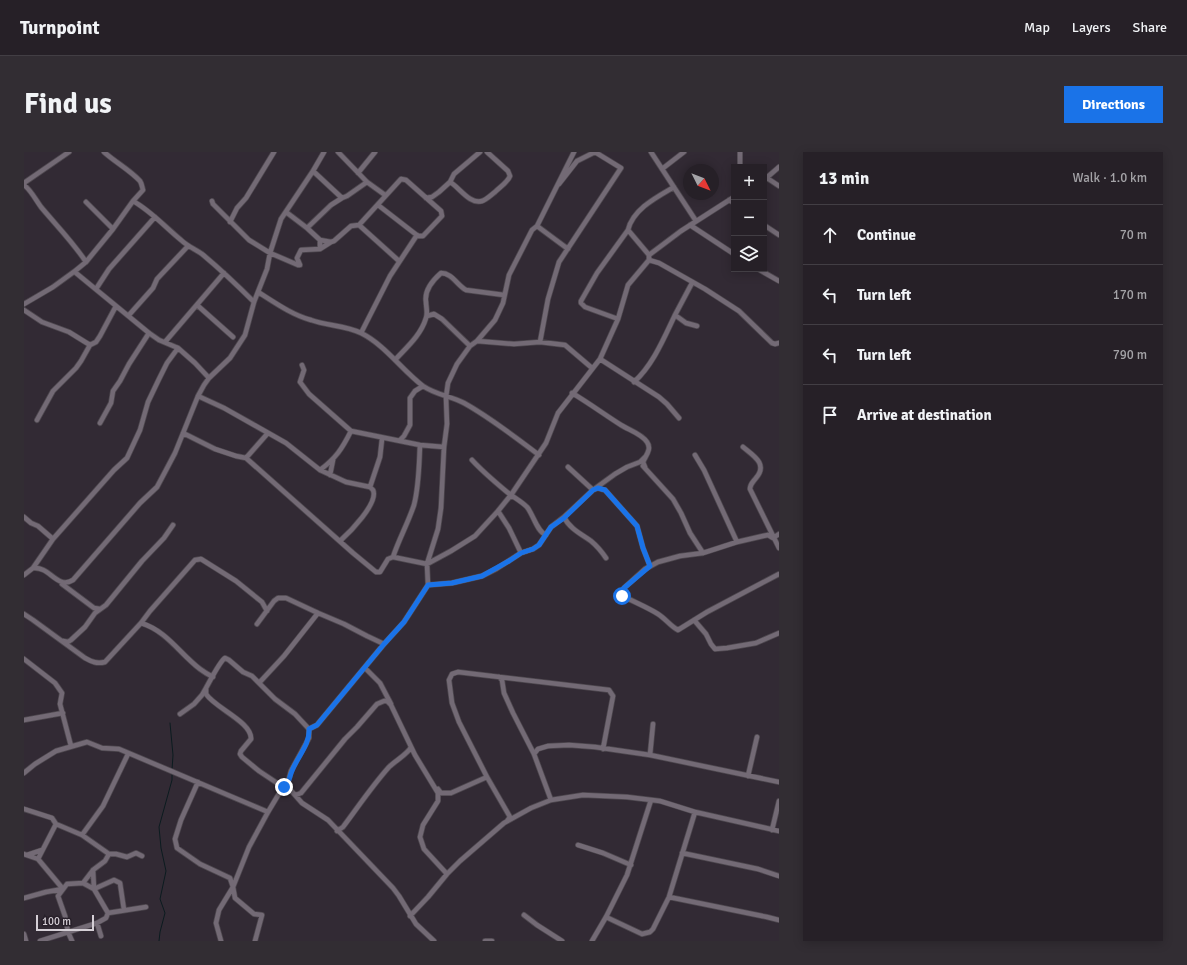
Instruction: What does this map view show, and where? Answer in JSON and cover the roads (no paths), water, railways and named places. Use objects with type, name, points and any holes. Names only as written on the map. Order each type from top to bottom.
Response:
[{"type":"street","points":[[69,152],[24,184],[86,262]]},
{"type":"street","points":[[24,304],[53,287],[86,262],[143,190],[141,184],[124,167],[113,161],[104,152]]},
{"type":"street","points":[[230,222],[237,208],[246,198],[274,152]]},
{"type":"street","points":[[58,581],[66,584],[73,580],[140,502],[157,487],[175,453],[198,396],[209,378],[230,358],[245,335],[254,302],[267,269],[270,253],[281,219],[314,171],[324,152]]},
{"type":"street","points":[[338,152],[367,182],[385,196]]},
{"type":"street","points":[[358,173],[376,152]]},
{"type":"street","points":[[426,198],[439,192],[450,182],[454,174],[480,152]]},
{"type":"street","points":[[450,182],[478,202],[483,201],[496,191],[509,179],[510,176],[508,171],[487,152]]},
{"type":"street","points":[[309,729],[317,725],[404,622],[428,585],[427,564],[438,529],[441,508],[444,447],[447,424],[446,397],[448,383],[457,364],[470,346],[477,341],[495,320],[503,303],[509,275],[532,230],[537,226],[574,152]]},
{"type":"street","points":[[540,342],[548,299],[559,262],[621,168],[595,152],[577,161],[565,178],[555,188]]},
{"type":"street","points":[[652,152],[696,221]]},
{"type":"street","points":[[662,169],[684,152]]},
{"type":"street","points":[[740,152],[740,164]]},
{"type":"street","points":[[767,177],[779,167]]},
{"type":"street","points":[[314,171],[342,198]]},
{"type":"street","points":[[212,201],[230,222],[249,240],[270,253],[298,265],[300,265],[297,258],[301,250],[320,249],[337,239],[351,226],[359,225],[399,180],[403,179],[426,198],[441,211],[442,216],[423,236],[418,236],[378,204]]},
{"type":"street","points":[[767,180],[779,186]]},
{"type":"street","points":[[307,228],[331,205],[367,182]]},
{"type":"street","points":[[618,319],[586,308],[581,303],[597,273],[628,230],[631,222],[642,209],[674,187]]},
{"type":"street","points":[[183,433],[215,448],[246,458],[376,572],[380,572],[388,559],[393,557],[427,564],[469,540],[484,527],[511,495],[546,443],[558,413],[572,393],[600,359],[618,319],[628,285],[649,258],[690,225],[729,200]]},
{"type":"street","points":[[133,201],[141,205],[188,246],[200,252],[234,281],[254,302]]},
{"type":"street","points":[[86,202],[113,229]]},
{"type":"street","points":[[286,212],[320,240],[331,242]]},
{"type":"street","points":[[96,290],[109,269],[155,217]]},
{"type":"street","points":[[359,225],[399,261]]},
{"type":"street","points":[[690,225],[731,252]]},
{"type":"street","points":[[537,226],[568,249]]},
{"type":"street","points":[[767,227],[779,235]]},
{"type":"street","points":[[628,230],[649,258],[739,311],[772,343],[779,343]]},
{"type":"street","points":[[361,333],[390,276],[417,235]]},
{"type":"street","points":[[320,240],[320,249]]},
{"type":"street","points":[[128,315],[188,246]]},
{"type":"street","points":[[75,271],[149,333],[159,340],[178,348],[209,378]]},
{"type":"street","points":[[763,272],[779,281]]},
{"type":"street","points":[[165,342],[224,273]]},
{"type":"street","points":[[395,360],[418,334],[427,316],[425,298],[427,292],[430,285],[441,273],[446,273],[466,290],[504,294]]},
{"type":"street","points":[[634,382],[643,372],[658,349],[692,282]]},
{"type":"street","points":[[258,292],[283,307],[312,321],[335,324],[361,333],[381,347],[423,386],[446,397],[464,403],[539,455]]},
{"type":"street","points":[[197,305],[233,337]]},
{"type":"street","points":[[37,420],[53,391],[81,361],[90,345],[96,342],[116,306]]},
{"type":"street","points":[[24,310],[42,322],[69,332],[90,345]]},
{"type":"street","points":[[427,316],[434,314],[470,346]]},
{"type":"street","points":[[675,315],[686,323],[696,326]]},
{"type":"street","points":[[100,423],[111,403],[112,391],[120,381],[128,364],[149,333]]},
{"type":"street","points":[[477,341],[514,344],[540,342],[565,345],[592,368]]},
{"type":"street","points":[[24,575],[33,568],[54,539],[132,451],[148,402],[167,363],[178,348]]},
{"type":"street","points":[[600,359],[659,397],[680,418]]},
{"type":"street","points":[[302,365],[304,370],[300,382],[309,394],[350,431],[382,439],[400,440],[420,446],[444,447]]},
{"type":"street","points":[[400,440],[410,425],[410,398],[415,391],[423,386]]},
{"type":"street","points":[[572,393],[626,429],[642,437],[647,442],[649,447],[643,462],[645,467]]},
{"type":"street","points":[[198,396],[224,408],[286,443],[320,470],[346,482],[370,487],[373,490],[374,495],[366,512],[340,541]]},
{"type":"street","points":[[320,470],[333,460],[345,442],[350,431]]},
{"type":"street","points":[[246,458],[268,433]]},
{"type":"street","points":[[370,487],[380,457],[382,439]]},
{"type":"street","points":[[393,557],[414,503],[420,446]]},
{"type":"street","points":[[743,447],[761,466],[762,469],[760,474],[750,486],[750,489],[779,548]]},
{"type":"street","points":[[695,455],[704,470],[737,542]]},
{"type":"street","points":[[428,585],[452,583],[482,576],[521,553],[539,545],[551,527],[564,518],[593,490],[615,474],[645,458]]},
{"type":"street","points":[[330,475],[333,460]]},
{"type":"street","points":[[472,460],[494,482],[526,507],[534,516],[542,534],[546,535]]},
{"type":"street","points":[[636,463],[640,463],[645,467],[672,499],[681,513],[690,533],[703,553]]},
{"type":"street","points":[[568,468],[593,490]]},
{"type":"street","points":[[593,490],[598,488],[605,490],[637,526],[650,566]]},
{"type":"street","points":[[498,511],[509,528],[521,553]]},
{"type":"street","points":[[24,517],[54,539]]},
{"type":"street","points":[[564,518],[568,524],[592,542],[606,558]]},
{"type":"street","points":[[61,640],[68,642],[85,627],[164,538],[173,524]]},
{"type":"street","points":[[773,538],[779,534]]},
{"type":"street","points":[[773,538],[768,535],[737,542],[703,553],[680,556],[658,562],[650,566],[624,588],[622,596],[657,613],[669,621],[672,626],[678,630],[779,574]]},
{"type":"street","points":[[24,614],[92,663],[105,662],[141,624],[150,611],[195,560],[201,559],[236,581],[262,602],[267,611]]},
{"type":"street","points":[[33,568],[38,567],[43,569],[94,608],[100,609]]},
{"type":"street","points":[[257,624],[274,601],[282,597],[344,624],[384,644]]},
{"type":"street","points":[[260,683],[284,656],[318,613]]},
{"type":"street","points":[[694,620],[706,634],[715,649],[756,643],[779,632]]},
{"type":"street","points":[[141,624],[154,628],[164,635],[200,670],[213,677]]},
{"type":"street","points":[[180,714],[194,704],[213,677],[221,660],[225,658],[243,672],[252,676],[275,699],[295,714],[309,729],[309,738],[285,786],[268,812],[249,847],[233,887],[219,910],[216,922],[221,941]]},
{"type":"street","points":[[24,659],[55,683],[62,693],[60,704],[71,746]]},
{"type":"street","points":[[365,668],[380,683],[411,747],[435,786],[441,793],[451,793],[487,777]]},
{"type":"street","points":[[510,817],[487,777],[459,722],[452,703],[449,680],[452,674],[499,677],[609,690],[613,696],[604,749]]},
{"type":"street","points":[[499,677],[502,680],[504,693],[513,713],[534,754],[551,800]]},
{"type":"street","points":[[206,688],[208,697],[236,718],[250,732],[251,739],[240,754],[259,772],[285,786],[302,803],[328,820],[393,888],[416,924],[434,941]]},
{"type":"street","points":[[294,794],[296,795],[301,793],[344,739],[358,727],[377,704],[384,701],[391,705]]},
{"type":"street","points":[[24,720],[63,713]]},
{"type":"street","points":[[650,754],[653,724]]},
{"type":"street","points":[[748,776],[757,738]]},
{"type":"street","points":[[24,773],[56,751],[87,742],[102,748],[119,749],[128,754],[148,760],[268,812]]},
{"type":"street","points":[[534,754],[538,749],[548,746],[569,745],[650,754],[779,782]]},
{"type":"street","points":[[337,831],[344,826],[388,769],[401,756],[408,752],[411,747]]},
{"type":"street","points":[[408,752],[416,755]]},
{"type":"street","points":[[82,835],[103,806],[128,754]]},
{"type":"street","points":[[198,782],[181,820],[175,839],[177,848],[200,864],[230,878],[235,898]]},
{"type":"street","points":[[435,786],[439,796],[438,801],[423,825],[420,837],[424,849],[447,874]]},
{"type":"street","points":[[504,823],[531,808],[551,800],[583,795],[627,797],[660,801],[695,812],[779,831]]},
{"type":"street","points":[[592,941],[628,875],[651,800]]},
{"type":"street","points":[[772,830],[779,800]]},
{"type":"street","points":[[24,810],[52,818],[56,824],[82,835],[109,854],[127,857],[136,853],[142,856]]},
{"type":"street","points":[[606,917],[642,934],[646,934],[653,929],[669,897],[695,812]]},
{"type":"street","points":[[410,916],[460,861],[510,817],[512,818],[515,815],[516,817]]},
{"type":"street","points":[[38,859],[56,824]]},
{"type":"street","points":[[578,845],[603,853],[631,865]]},
{"type":"street","points":[[25,855],[42,850]]},
{"type":"street","points":[[682,853],[758,869],[779,876]]},
{"type":"street","points":[[83,883],[93,870],[105,861],[109,854]]},
{"type":"street","points":[[25,855],[38,859],[62,889]]},
{"type":"street","points":[[93,870],[94,890]]},
{"type":"street","points":[[94,890],[114,880],[118,881],[120,883],[124,910]]},
{"type":"street","points":[[72,941],[58,896],[67,884],[83,883],[94,890],[108,913]]},
{"type":"street","points":[[24,898],[62,889]]},
{"type":"street","points":[[227,896],[235,898],[254,914],[262,915],[255,941]]},
{"type":"street","points":[[669,897],[779,920]]},
{"type":"street","points":[[108,913],[146,907]]},
{"type":"street","points":[[40,941],[97,923],[106,918],[108,913]]},
{"type":"street","points":[[524,915],[562,941]]},
{"type":"street","points":[[97,923],[101,936]]},
{"type":"street","points":[[24,934],[26,941]]},
{"type":"street","points":[[485,941],[492,941]]},
{"type":"waterway","points":[[170,723],[173,755],[172,770]]},
{"type":"waterway","points":[[159,941],[165,913],[160,899],[166,871],[161,848],[159,827],[172,780],[172,774]]}]
